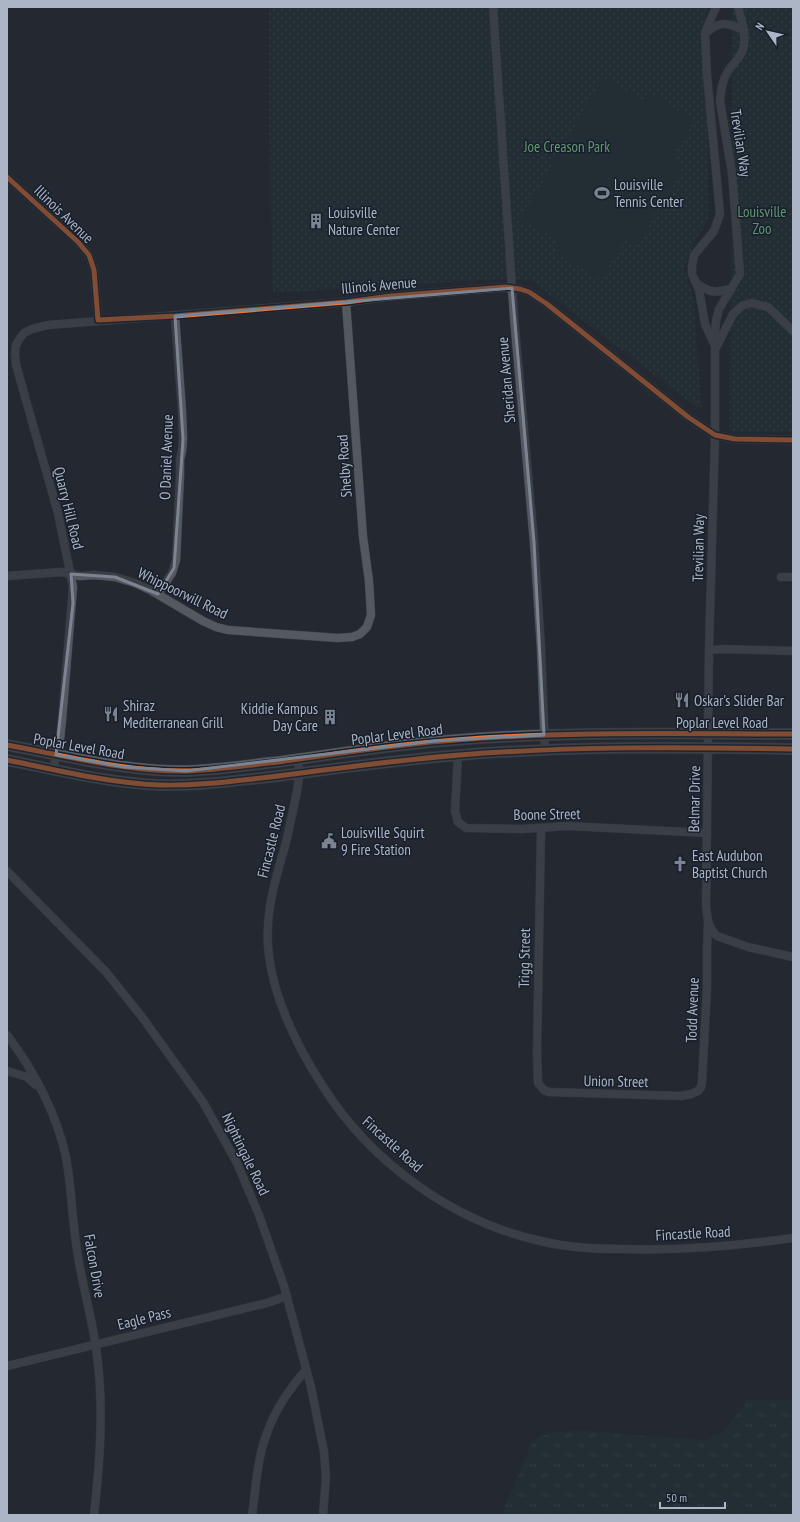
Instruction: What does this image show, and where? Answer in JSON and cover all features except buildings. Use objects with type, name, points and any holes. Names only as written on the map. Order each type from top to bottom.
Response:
[{"type":"main road","name":"Poplar Level Road","points":[[7,745],[96,763],[154,770],[213,769],[435,741],[611,733],[793,734]]},
{"type":"main road","name":"Poplar Level Road","points":[[7,760],[99,778],[158,785],[216,783],[300,774],[411,759],[545,750],[636,747],[793,749]]},
{"type":"street","name":"Sheridan Avenue","points":[[493,7],[512,288],[534,542],[541,648],[545,750]]},
{"type":"street","name":"Trevilian Way","points":[[716,7],[706,33],[707,75],[720,214],[714,231],[694,255],[692,266],[692,274],[696,283],[706,324],[716,348]]},
{"type":"street","name":"Trevilian Way","points":[[708,747],[715,435],[715,333],[719,309],[740,274],[732,173],[720,101],[724,80],[742,51],[744,44],[744,30],[738,7]]},
{"type":"street","points":[[706,33],[716,25],[730,24],[744,30]]},
{"type":"street","name":"Illinois Avenue","points":[[7,177],[78,242],[89,255],[94,270],[98,320],[175,316],[346,302],[391,296],[489,288],[512,288],[529,292],[547,304],[688,417],[715,435],[735,439],[793,440]]},
{"type":"street","points":[[696,283],[712,292],[720,292],[731,289]]},
{"type":"street","name":"Shelby Road","points":[[346,302],[363,537],[369,581],[371,615],[367,627]]},
{"type":"street","points":[[716,348],[733,314],[742,306],[751,303],[768,307],[793,331]]},
{"type":"street","name":"O Daniel Avenue","points":[[158,594],[172,573],[176,560],[180,460],[182,451],[182,411],[175,316]]},
{"type":"street","name":"Quarry Hill Road","points":[[53,770],[62,720],[73,603],[73,587],[58,513],[18,376],[15,354],[16,345],[20,338],[24,333],[32,329],[48,325],[98,320]]},
{"type":"street","name":"Whippoorwill Road","points":[[7,576],[61,572],[115,577],[135,583],[158,594],[203,621],[216,627],[228,630],[347,638],[360,634],[367,627]]},
{"type":"street","points":[[781,577],[793,577]]},
{"type":"street","points":[[709,650],[793,651]]},
{"type":"street","name":"Belmar Drive","points":[[708,747],[705,892],[708,923]]},
{"type":"street","name":"Boone Street","points":[[458,755],[455,811],[456,817],[462,826],[470,828],[541,828],[568,826],[707,833]]},
{"type":"street","name":"Fincastle Road","points":[[298,759],[300,774],[284,852],[268,909],[267,934],[269,957],[274,984],[284,1014],[317,1077],[338,1108],[374,1149],[414,1183],[467,1216],[510,1233],[544,1242],[600,1249],[639,1250],[710,1247],[793,1238]]},
{"type":"street","name":"Trigg Street","points":[[540,1087],[537,1076],[536,1054],[541,828]]},
{"type":"street","name":"Nightingale Road","points":[[7,871],[101,966],[142,1016],[203,1102],[237,1163],[259,1215],[287,1296],[313,1394],[324,1452],[326,1477],[323,1515]]},
{"type":"street","points":[[708,923],[713,933],[725,940],[748,947],[793,957]]},
{"type":"street","name":"Todd Avenue","points":[[693,1093],[701,1087],[704,1071],[708,923]]},
{"type":"street","name":"Falcon Drive","points":[[7,1035],[18,1050],[42,1091],[57,1124],[66,1158],[75,1243],[95,1344],[100,1389],[100,1456],[94,1515]]},
{"type":"street","points":[[7,1071],[27,1077],[42,1091]]},
{"type":"street","name":"Union Street","points":[[540,1087],[548,1092],[569,1094],[680,1096],[693,1093]]},
{"type":"street","name":"Eagle Pass","points":[[7,1366],[267,1303],[287,1296]]},
{"type":"street","points":[[252,1515],[261,1454],[267,1433],[287,1393],[306,1370]]},
{"type":"highlighted area","points":[[512,288],[534,542],[544,735],[435,741],[186,771],[124,767],[56,755],[73,603],[71,574],[115,577],[158,594],[174,568],[183,439],[175,316]]},
{"type":"green space","name":"Joe Creason Park","points":[[269,7],[706,7],[709,218],[694,242],[684,269],[693,296],[702,411],[530,280],[498,279],[273,293],[269,130]]},
{"type":"green space","name":"Louisville Zoo","points":[[732,7],[793,7],[793,432],[730,431]]},
{"type":"green space","name":"Louisville Tennis Center","points":[[603,77],[643,101],[648,92],[695,120],[671,160],[683,167],[638,245],[626,238],[602,280],[554,252],[560,242],[521,219]]},
{"type":"green space","points":[[748,1399],[793,1401],[793,1515],[501,1515],[533,1440],[556,1432],[593,1431],[705,1440],[724,1432]]},
{"type":"cycle path","points":[[7,177],[78,242],[89,255],[94,270],[98,320],[175,316],[506,287],[520,289],[529,292],[547,304],[688,417],[715,435],[735,439],[793,440]]},
{"type":"cycle path","points":[[7,745],[119,766],[164,771],[187,771],[222,769],[411,744],[498,737],[624,734],[793,734]]},
{"type":"cycle path","points":[[7,760],[121,782],[174,785],[229,782],[412,759],[502,752],[626,748],[793,749]]},
{"type":"place","name":"Louisville Tennis Center","points":[[602,193]]},
{"type":"place","name":"Louisville Nature Center","points":[[316,221]]},
{"type":"place","name":"Oskar's Slider Bar","points":[[682,700]]},
{"type":"place","name":"Shiraz Mediterranean Grill","points":[[111,714]]},
{"type":"place","name":"Kiddie Kampus Day Care","points":[[330,717]]},
{"type":"place","name":"Louisville Squirt 9 Fire Station","points":[[329,841]]},
{"type":"place","name":"East Audubon Baptist Church","points":[[680,864]]}]
